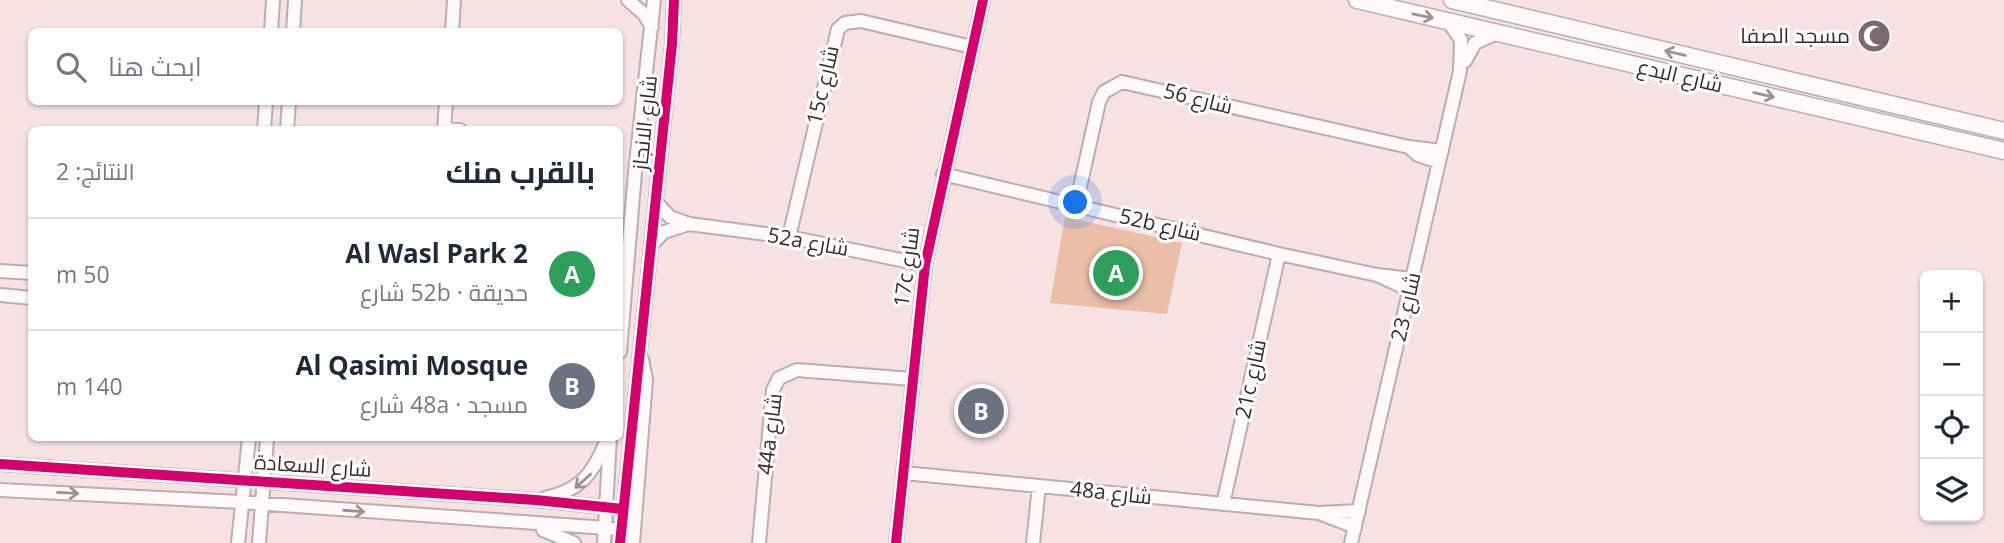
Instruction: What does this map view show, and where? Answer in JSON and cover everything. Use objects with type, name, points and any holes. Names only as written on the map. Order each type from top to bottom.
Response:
[{"type":"main road","name":"شارع البدع","points":[[1357,0],[2004,151]]},
{"type":"main road","name":"شارع البدع","points":[[1452,0],[2004,131]]},
{"type":"main road","points":[[1864,119],[1868,111],[1875,109],[1915,117],[1932,114]]},
{"type":"street","points":[[271,28],[273,0]]},
{"type":"street","points":[[293,28],[295,0]]},
{"type":"street","points":[[452,28],[454,0]]},
{"type":"street","points":[[628,0],[644,14],[652,27]]},
{"type":"street","name":"شارع الانجاز","points":[[623,302],[654,0]]},
{"type":"street","name":"شارع الانجاز","points":[[620,543],[674,0]]},
{"type":"street","name":"17c شارع","points":[[896,543],[925,265],[983,0]]},
{"type":"street","name":"15c شارع","points":[[789,237],[838,29],[845,23],[861,21],[972,47]]},
{"type":"street","name":"شارع 23","points":[[1351,543],[1460,71],[1462,45],[1448,21]]},
{"type":"street","name":"شارع 23","points":[[1460,71],[1475,43],[1497,33]]},
{"type":"street","name":"شارع 56","points":[[1076,205],[1099,102],[1112,85],[1122,82],[1409,147],[1418,155],[1441,156]]},
{"type":"street","points":[[264,126],[266,105]]},
{"type":"street","points":[[287,126],[289,105]]},
{"type":"street","points":[[444,126],[446,105]]},
{"type":"street","name":"52b شارع","points":[[943,174],[1411,285]]},
{"type":"street","name":"52a شارع","points":[[656,202],[670,216],[689,224],[789,237],[925,265]]},
{"type":"street","points":[[651,245],[664,232],[689,224]]},
{"type":"street","name":"21c شارع","points":[[1223,504],[1279,254]]},
{"type":"street","points":[[0,271],[28,273]]},
{"type":"street","points":[[0,295],[28,298]]},
{"type":"street","name":"شارع الانجاز","points":[[633,543],[646,380],[640,351]]},
{"type":"street","name":"44a شارع","points":[[759,543],[773,390],[779,378],[797,370],[912,379]]},
{"type":"street","points":[[238,543],[240,502],[249,441]]},
{"type":"street","points":[[259,543],[267,441]]},
{"type":"street","points":[[536,500],[569,492],[587,478],[607,441]]},
{"type":"street","points":[[604,543],[609,441]]},
{"type":"street","name":"شارع السعادة","points":[[0,464],[536,500],[623,509]]},
{"type":"street","name":"48a شارع","points":[[904,472],[1319,513],[1359,511]]},
{"type":"street","points":[[1033,543],[1039,486]]},
{"type":"street","name":"شارع السعادة","points":[[0,490],[240,502],[529,525],[621,529]]},
{"type":"street","name":"48a شارع","points":[[1319,513],[1331,520],[1355,527]]},
{"type":"street","points":[[529,525],[574,543]]},
{"type":"shaded area","points":[[1065,217],[1182,243],[1167,314],[1050,303]]},
{"type":"cycle path","points":[[620,543],[672,44],[674,0]]},
{"type":"cycle path","points":[[896,543],[925,265],[983,0]]},
{"type":"cycle path","points":[[0,464],[536,500],[623,509]]},
{"type":"place","name":"مسجد الصفا","points":[[1874,36]]},
{"type":"place","name":"Al Wasl Park 2","points":[[1116,273]]},
{"type":"place","name":"Al Qasimi Mosque","points":[[981,411]]}]
